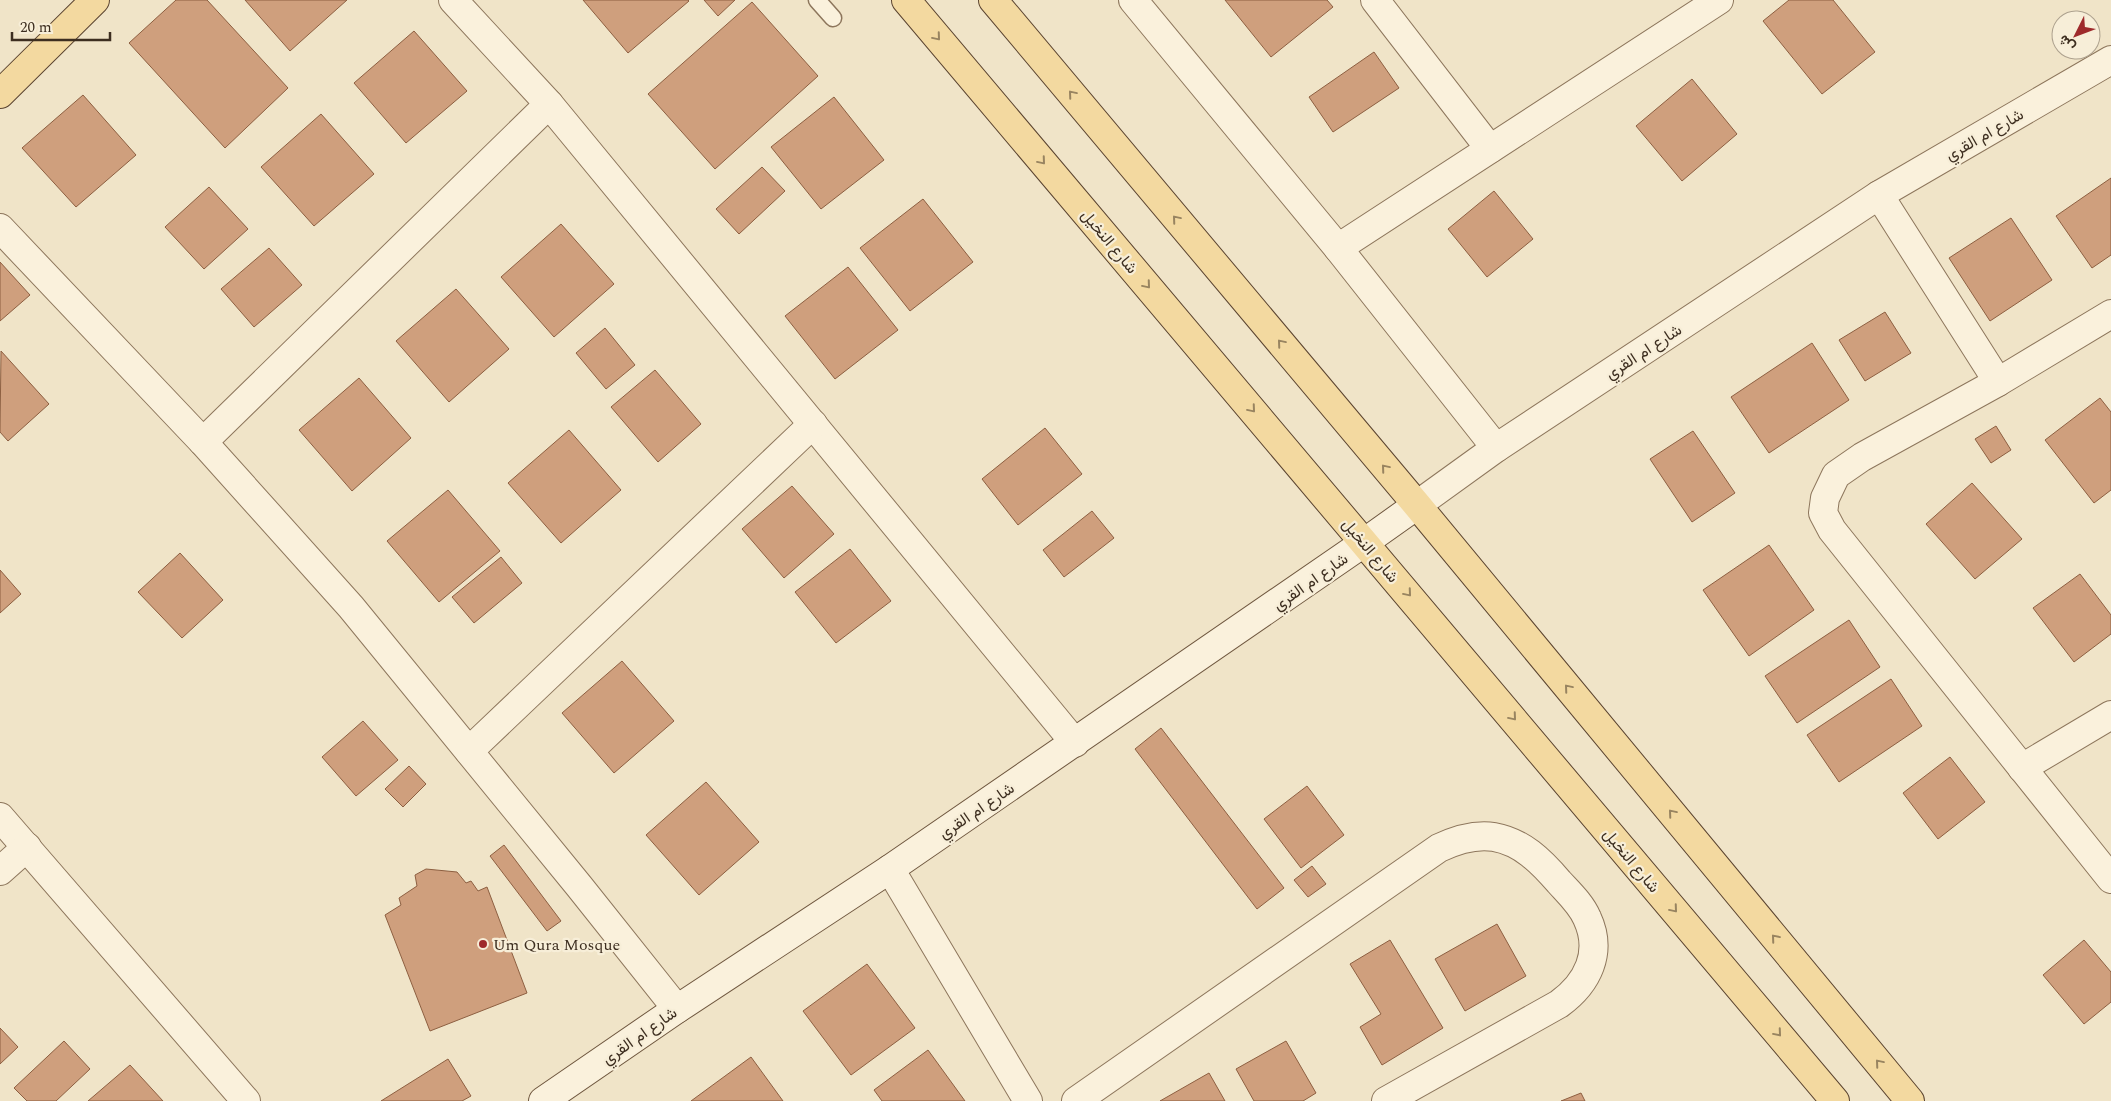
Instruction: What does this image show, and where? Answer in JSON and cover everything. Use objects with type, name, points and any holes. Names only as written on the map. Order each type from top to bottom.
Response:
[{"type":"main road","points":[[0,94],[95,0]]},
{"type":"main road","name":"شارع النخيل","points":[[906,0],[1835,1101]]},
{"type":"main road","points":[[993,0],[1417,505],[1910,1101]]},
{"type":"street","points":[[452,0],[549,104],[1075,743]]},
{"type":"street","points":[[1133,0],[1338,248],[1496,448]]},
{"type":"street","points":[[1375,0],[1490,149]]},
{"type":"street","points":[[1338,248],[1719,0]]},
{"type":"street","name":"شارع ام القري","points":[[543,1101],[677,1009],[890,870],[1365,542],[1496,448],[1879,195],[2111,60]]},
{"type":"street","points":[[203,442],[549,104]]},
{"type":"street","points":[[1879,195],[1998,382]]},
{"type":"street","points":[[0,228],[203,442],[351,607],[677,1009]]},
{"type":"street","points":[[2111,314],[1998,382],[1862,457],[1836,475],[1825,498],[1823,513],[1832,530],[2111,879]]},
{"type":"street","points":[[469,751],[812,424]]},
{"type":"street","points":[[2022,768],[2111,715]]},
{"type":"street","points":[[0,817],[246,1101]]},
{"type":"street","points":[[1076,1101],[1439,848],[1456,840],[1474,836],[1493,837],[1511,842],[1528,851],[1542,863],[1578,903],[1587,917],[1592,933],[1593,950],[1590,966],[1583,981],[1572,994],[1559,1004],[1386,1101]]},
{"type":"street","points":[[0,871],[27,847]]},
{"type":"street","points":[[890,870],[1028,1101]]},
{"type":"lane","points":[[817,0],[833,18]]},
{"type":"building","points":[[176,0],[207,0],[288,88],[225,148],[129,43]]},
{"type":"building","points":[[245,0],[347,0],[290,51]]},
{"type":"building","points":[[583,0],[688,0],[689,1],[628,53]]},
{"type":"building","points":[[704,0],[735,0],[718,16]]},
{"type":"building","points":[[1225,0],[1327,0],[1333,7],[1271,57]]},
{"type":"building","points":[[1789,0],[1833,0],[1875,52],[1822,94],[1763,21]]},
{"type":"building","points":[[752,2],[818,76],[715,169],[648,94]]},
{"type":"building","points":[[414,31],[467,91],[406,143],[354,83]]},
{"type":"building","points":[[1374,52],[1399,88],[1333,132],[1309,97]]},
{"type":"building","points":[[1692,79],[1737,134],[1682,181],[1636,126]]},
{"type":"building","points":[[83,95],[136,155],[76,207],[22,148]]},
{"type":"building","points":[[834,97],[884,160],[821,209],[771,147]]},
{"type":"building","points":[[321,114],[374,174],[314,226],[261,167]]},
{"type":"building","points":[[762,167],[785,191],[739,234],[716,209]]},
{"type":"building","points":[[2111,178],[2111,255],[2092,268],[2056,216]]},
{"type":"building","points":[[209,187],[248,229],[204,269],[165,227]]},
{"type":"building","points":[[1494,191],[1533,239],[1487,277],[1448,229]]},
{"type":"building","points":[[923,199],[973,262],[910,311],[860,248]]},
{"type":"building","points":[[2011,218],[2052,280],[1990,321],[1949,258]]},
{"type":"building","points":[[561,224],[614,284],[554,337],[501,277]]},
{"type":"building","points":[[269,248],[302,285],[254,327],[221,289]]},
{"type":"building","points":[[0,262],[30,295],[0,321]]},
{"type":"building","points":[[848,267],[898,330],[835,379],[785,316]]},
{"type":"building","points":[[456,289],[509,349],[449,402],[396,341]]},
{"type":"building","points":[[1885,312],[1911,353],[1865,381],[1839,340]]},
{"type":"building","points":[[605,328],[635,365],[606,389],[576,353]]},
{"type":"building","points":[[1812,343],[1849,400],[1769,453],[1731,397]]},
{"type":"building","points":[[1,351],[49,404],[8,441],[0,432]]},
{"type":"building","points":[[655,370],[701,424],[658,462],[611,407]]},
{"type":"building","points":[[359,378],[411,438],[352,491],[299,430]]},
{"type":"building","points":[[2100,398],[2111,412],[2111,490],[2094,503],[2045,440]]},
{"type":"building","points":[[1996,426],[2011,450],[1991,463],[1975,439]]},
{"type":"building","points":[[1045,428],[1082,474],[1018,525],[982,479]]},
{"type":"building","points":[[569,430],[621,490],[561,543],[508,483]]},
{"type":"building","points":[[1693,431],[1735,493],[1692,522],[1650,459]]},
{"type":"building","points":[[1972,483],[2022,539],[1975,579],[1926,524]]},
{"type":"building","points":[[792,486],[834,534],[784,578],[742,529]]},
{"type":"building","points":[[448,490],[500,551],[439,602],[387,541]]},
{"type":"building","points":[[1092,511],[1114,538],[1064,577],[1043,550]]},
{"type":"building","points":[[1769,545],[1814,610],[1749,656],[1703,590]]},
{"type":"building","points":[[850,549],[891,601],[836,643],[795,592]]},
{"type":"building","points":[[180,553],[223,600],[182,638],[138,592]]},
{"type":"building","points":[[501,557],[522,583],[474,623],[452,597]]},
{"type":"building","points":[[0,570],[21,594],[0,613]]},
{"type":"building","points":[[2080,574],[2111,615],[2111,634],[2074,662],[2033,608]]},
{"type":"building","points":[[1849,620],[1880,667],[1797,723],[1765,676]]},
{"type":"building","points":[[622,661],[674,721],[614,773],[562,713]]},
{"type":"building","points":[[1891,679],[1922,726],[1839,782],[1807,735]]},
{"type":"building","points":[[363,721],[398,760],[356,796],[322,757]]},
{"type":"building","points":[[1161,728],[1284,888],[1257,909],[1135,749]]},
{"type":"building","points":[[1950,757],[1985,802],[1938,839],[1903,793]]},
{"type":"building","points":[[409,766],[426,784],[403,807],[385,789]]},
{"type":"building","points":[[706,782],[759,842],[699,895],[646,835]]},
{"type":"building","points":[[1307,786],[1344,835],[1301,868],[1264,819]]},
{"type":"building","points":[[504,845],[561,921],[547,931],[490,856]]},
{"type":"building","points":[[1312,866],[1326,884],[1308,897],[1294,880]]},
{"type":"building","points":[[426,869],[457,872],[466,883],[471,881],[478,891],[487,887],[527,993],[430,1031],[385,915],[401,905],[399,898],[417,886],[415,875]]},
{"type":"building","points":[[1497,924],[1526,976],[1465,1011],[1435,959]]},
{"type":"building","points":[[1390,940],[1443,1028],[1382,1065],[1360,1027],[1381,1014],[1350,964]]},
{"type":"building","points":[[2084,940],[2111,972],[2111,1002],[2084,1024],[2043,975]]},
{"type":"building","points":[[867,964],[915,1028],[851,1075],[803,1011]]},
{"type":"building","points":[[0,1028],[18,1047],[0,1064]]},
{"type":"building","points":[[64,1041],[90,1069],[56,1101],[27,1101],[14,1088]]},
{"type":"building","points":[[1286,1041],[1316,1093],[1303,1101],[1254,1101],[1236,1069]]},
{"type":"building","points":[[928,1050],[965,1101],[882,1101],[874,1090]]},
{"type":"building","points":[[751,1057],[783,1101],[691,1101]]},
{"type":"building","points":[[448,1059],[471,1096],[462,1101],[381,1101]]},
{"type":"building","points":[[130,1065],[163,1101],[88,1101]]},
{"type":"building","points":[[1209,1073],[1225,1101],[1160,1101]]},
{"type":"building","points":[[1581,1093],[1585,1101],[1561,1101]]},
{"type":"place","name":"Um Qura Mosque","points":[[483,944]]}]
